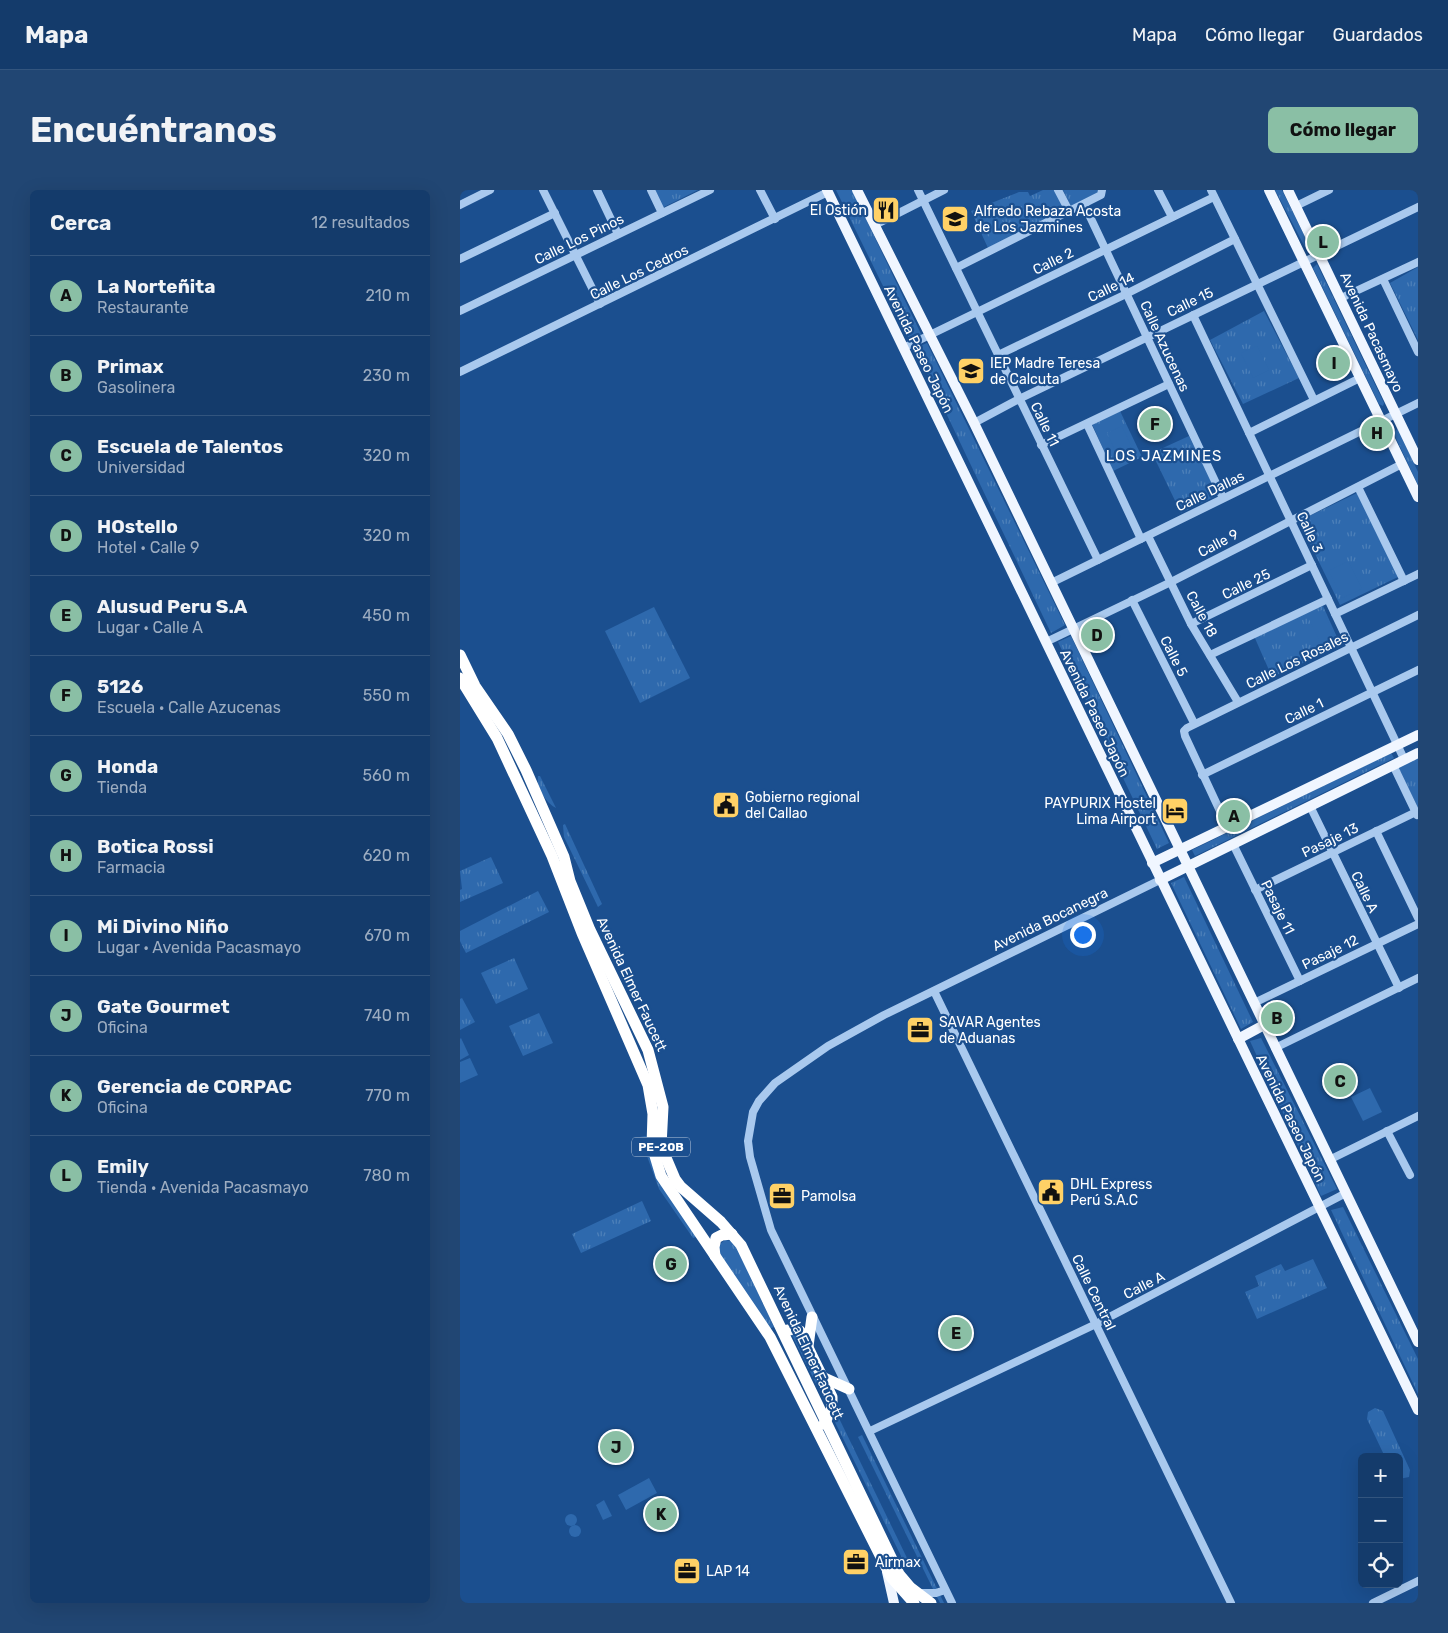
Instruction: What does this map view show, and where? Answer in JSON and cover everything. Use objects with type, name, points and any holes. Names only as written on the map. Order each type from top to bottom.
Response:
[{"type":"highway","name":"Avenida Elmer Faucett","points":[[460,655],[475,686],[508,734],[526,770],[561,848],[570,881],[590,930],[648,1050],[663,1107],[660,1146],[675,1179],[741,1245],[826,1422],[856,1497]]},
{"type":"highway","name":"Avenida Elmer Faucett","points":[[460,678],[496,738],[552,856],[582,933],[648,1085],[653,1108],[652,1146],[661,1176],[770,1337],[817,1431],[856,1497],[891,1567],[916,1598],[931,1603]]},
{"type":"highway","points":[[715,1256],[716,1238],[732,1234]]},
{"type":"highway","points":[[808,1346],[812,1317]]},
{"type":"highway","points":[[783,1330],[794,1329],[800,1331],[832,1396],[832,1408],[826,1422],[817,1431]]},
{"type":"highway","points":[[822,1377],[849,1389]]},
{"type":"main road","name":"Avenida Paseo Japón","points":[[857,190],[974,423],[1329,1160],[1416,1335]]},
{"type":"main road","points":[[1269,190],[1418,498]]},
{"type":"main road","name":"Avenida Pacasmayo","points":[[1288,190],[1418,460]]},
{"type":"main road","name":"Avenida Paseo Japón","points":[[827,191],[1418,1410]]},
{"type":"main road","points":[[1152,863],[1418,735]]},
{"type":"main road","name":"Avenida Bocanegra","points":[[1160,880],[1418,753]]},
{"type":"main road","points":[[1238,1039],[1264,1025]]},
{"type":"main road","name":"Avenida Elmer Faucett","points":[[891,1567],[894,1603]]},
{"type":"street","points":[[460,204],[490,190]]},
{"type":"street","points":[[543,190],[600,304]]},
{"type":"street","points":[[597,190],[618,234]]},
{"type":"street","points":[[651,190],[662,213]]},
{"type":"street","name":"Calle Los Pinos","points":[[460,311],[707,190]]},
{"type":"street","points":[[760,190],[775,220]]},
{"type":"street","name":"Calle 11","points":[[918,190],[1098,560]]},
{"type":"street","points":[[875,224],[944,190]]},
{"type":"street","points":[[1058,190],[1069,211]]},
{"type":"street","points":[[1158,190],[1172,217]]},
{"type":"street","points":[[1296,206],[1329,190]]},
{"type":"street","name":"Calle Los Cedros","points":[[460,372],[775,220],[827,191]]},
{"type":"street","points":[[956,268],[1084,204],[1102,193]]},
{"type":"street","points":[[1212,193],[1314,400]]},
{"type":"street","name":"Calle 2","points":[[903,348],[1172,217],[1212,193]]},
{"type":"street","name":"Calle Azucenas","points":[[1084,204],[1223,498]]},
{"type":"street","points":[[1320,254],[1418,207]]},
{"type":"street","points":[[460,259],[555,213]]},
{"type":"street","name":"Calle 14","points":[[998,355],[1127,294],[1235,239]]},
{"type":"street","name":"Calle 15","points":[[974,423],[1019,399],[1320,254]]},
{"type":"street","points":[[1341,298],[1418,262]]},
{"type":"street","points":[[1383,279],[1418,352]]},
{"type":"street","name":"Calle 3","points":[[1193,315],[1404,759]]},
{"type":"street","points":[[1249,432],[1360,378]]},
{"type":"street","points":[[1042,445],[1169,384]]},
{"type":"street","name":"Calle Dallas","points":[[1051,583],[1418,403]]},
{"type":"street","name":"Calle 18","points":[[1087,424],[1144,537],[1171,582],[1191,624],[1238,702]]},
{"type":"street","name":"Calle 9","points":[[1046,642],[1171,582],[1291,519],[1402,464]]},
{"type":"street","points":[[1358,487],[1404,582]]},
{"type":"street","name":"Calle 25","points":[[1191,624],[1312,565]]},
{"type":"street","points":[[1335,614],[1418,574]]},
{"type":"street","points":[[1210,655],[1328,599]]},
{"type":"street","name":"Calle 5","points":[[1132,600],[1194,723]]},
{"type":"street","name":"Calle Los Rosales","points":[[1202,775],[1185,736],[1184,731],[1187,728],[1418,615]]},
{"type":"street","name":"Calle 1","points":[[1202,775],[1418,670]]},
{"type":"street","points":[[1393,765],[1417,814]]},
{"type":"street","points":[[1202,775],[1227,826]]},
{"type":"street","name":"Calle A","points":[[1310,806],[1399,988]]},
{"type":"street","name":"Pasaje 13","points":[[1255,890],[1376,831],[1417,814]]},
{"type":"street","points":[[1376,831],[1418,918]]},
{"type":"street","name":"Pasaje 11","points":[[1233,844],[1300,980]]},
{"type":"street","name":"Avenida Bocanegra","points":[[750,1157],[748,1142],[753,1112],[758,1101],[775,1082],[828,1046],[934,991],[1160,880]]},
{"type":"street","name":"Pasaje 12","points":[[1254,1003],[1418,924]]},
{"type":"street","points":[[1276,1048],[1418,978]]},
{"type":"street","name":"Calle Central","points":[[934,991],[1231,1603]]},
{"type":"street","points":[[1329,1160],[1418,1116]]},
{"type":"street","points":[[1388,1131],[1410,1175]]},
{"type":"street","name":"Avenida Elmer Faucett","points":[[750,1157],[771,1230],[952,1603]]},
{"type":"street","name":"Calle A","points":[[870,1431],[1096,1324],[1346,1193]]},
{"type":"street","points":[[1373,1603],[1418,1580]]},
{"type":"street","points":[[916,1598],[945,1590]]},
{"type":"green space","points":[[654,190],[698,190],[662,208]]},
{"type":"green space","points":[[836,190],[852,190],[922,336],[909,339]]},
{"type":"green space","points":[[1043,190],[1056,190],[1066,210],[988,248],[971,211],[1019,192],[1028,192],[1030,196]]},
{"type":"green space","points":[[1063,190],[1100,190],[1100,191],[1072,209]]},
{"type":"green space","points":[[1275,190],[1282,190],[1311,249],[1308,253]]},
{"type":"green space","points":[[996,208],[1008,232],[992,240],[981,216]]},
{"type":"green space","points":[[1317,264],[1384,403],[1383,406],[1379,404],[1313,268]]},
{"type":"green space","points":[[1418,267],[1418,340],[1390,283]]},
{"type":"green space","points":[[1264,311],[1299,378],[1243,404],[1210,340]]},
{"type":"green space","points":[[927,343],[1065,625],[1051,633],[915,348]]},
{"type":"green space","points":[[1257,346],[1269,370],[1253,378],[1241,353]]},
{"type":"green space","points":[[1120,411],[1142,457],[1113,471],[1092,424]]},
{"type":"green space","points":[[1122,426],[1133,450],[1118,457],[1107,433]]},
{"type":"green space","points":[[1398,429],[1418,472],[1418,485],[1393,432]]},
{"type":"green space","points":[[1189,436],[1218,495],[1181,513],[1152,453]]},
{"type":"green space","points":[[1357,493],[1398,577],[1340,605],[1299,521]]},
{"type":"green space","points":[[1348,561],[1362,589],[1342,598],[1329,571]]},
{"type":"green space","points":[[1323,606],[1341,646],[1272,677],[1254,636]]},
{"type":"green space","points":[[654,607],[690,678],[640,703],[605,631]]},
{"type":"green space","points":[[1322,610],[1337,639],[1322,646],[1308,617]]},
{"type":"green space","points":[[1071,636],[1169,843],[1157,849],[1058,642]]},
{"type":"green space","points":[[1391,753],[1394,758],[1195,856],[1192,850]]},
{"type":"green space","points":[[1418,757],[1418,808],[1398,767]]},
{"type":"green space","points":[[538,776],[540,776],[556,808],[543,795],[539,786]]},
{"type":"green space","points":[[565,824],[602,904],[598,907],[564,837],[563,825]]},
{"type":"green space","points":[[491,857],[503,883],[460,902],[460,890],[462,889],[460,871]]},
{"type":"green space","points":[[1184,877],[1253,1022],[1241,1029],[1171,883]]},
{"type":"green space","points":[[538,891],[549,912],[466,953],[460,941],[460,931]]},
{"type":"green space","points":[[514,958],[528,989],[496,1004],[481,973]]},
{"type":"green space","points":[[462,998],[475,1022],[460,1030],[460,999]]},
{"type":"green space","points":[[539,1013],[553,1043],[523,1056],[509,1026]]},
{"type":"green space","points":[[1261,1038],[1337,1189],[1321,1196],[1250,1041]]},
{"type":"green space","points":[[460,1039],[469,1055],[460,1060]]},
{"type":"green space","points":[[470,1058],[478,1075],[460,1083],[460,1062]]},
{"type":"green space","points":[[1370,1088],[1382,1112],[1363,1121],[1351,1097]]},
{"type":"green space","points":[[640,1137],[648,1137],[658,1162],[699,1236],[693,1238],[659,1189]]},
{"type":"green space","points":[[642,1201],[651,1221],[581,1253],[572,1234]]},
{"type":"green space","points":[[1343,1207],[1418,1359],[1418,1394],[1331,1210]]},
{"type":"green space","points":[[725,1240],[731,1241],[736,1246],[774,1327],[768,1329],[717,1252],[720,1244]]},
{"type":"green space","points":[[1313,1259],[1327,1288],[1257,1319],[1245,1292],[1259,1286],[1255,1276],[1281,1264],[1285,1271]]},
{"type":"green space","points":[[791,1333],[798,1334],[908,1560],[904,1562]]},
{"type":"green space","points":[[1375,1408],[1383,1411],[1402,1453],[1383,1453],[1367,1419],[1368,1412]]},
{"type":"green space","points":[[862,1435],[944,1603],[940,1603],[858,1437]]},
{"type":"green space","points":[[1403,1455],[1410,1470],[1409,1477],[1403,1478]]},
{"type":"green space","points":[[649,1478],[657,1493],[626,1510],[618,1495]]},
{"type":"green space","points":[[604,1500],[612,1516],[603,1520],[596,1505]]},
{"type":"green space","points":[[569,1514],[573,1514],[577,1520],[573,1526],[569,1526],[565,1522],[565,1518]]},
{"type":"green space","points":[[573,1525],[577,1525],[581,1531],[577,1537],[573,1537],[569,1533],[569,1529]]},
{"type":"place","name":"El Ostión","points":[[886,210]]},
{"type":"place","name":"Alfredo Rebaza Acosta de Los Jazmines","points":[[955,219]]},
{"type":"place","name":"Emily","points":[[1323,242]]},
{"type":"place","name":"Mi Divino Niño","points":[[1334,363]]},
{"type":"place","name":"IEP Madre Teresa de Calcuta","points":[[971,371]]},
{"type":"place","name":"5126","points":[[1155,424]]},
{"type":"place","name":"Botica Rossi","points":[[1377,433]]},
{"type":"place","name":"HOstello","points":[[1097,635]]},
{"type":"place","name":"Gobierno regional del Callao","points":[[726,805]]},
{"type":"place","name":"PAYPURIX Hostel Lima Airport","points":[[1175,811]]},
{"type":"place","name":"La Norteñita","points":[[1234,816]]},
{"type":"place","name":"Primax","points":[[1277,1018]]},
{"type":"place","name":"SAVAR Agentes de Aduanas","points":[[920,1030]]},
{"type":"place","name":"Escuela de Talentos","points":[[1340,1081]]},
{"type":"place","name":"DHL Express Perú S.A.C","points":[[1051,1192]]},
{"type":"place","name":"Pamolsa","points":[[782,1196]]},
{"type":"place","name":"Honda","points":[[671,1264]]},
{"type":"place","name":"Alusud Peru S.A","points":[[956,1333]]},
{"type":"place","name":"Gate Gourmet","points":[[616,1447]]},
{"type":"place","name":"Gerencia de CORPAC","points":[[661,1514]]},
{"type":"place","name":"Airmax","points":[[856,1562]]},
{"type":"place","name":"LAP 14","points":[[687,1571]]},
{"type":"district","name":"LOS JAZMINES","points":[[1164,456]]}]
